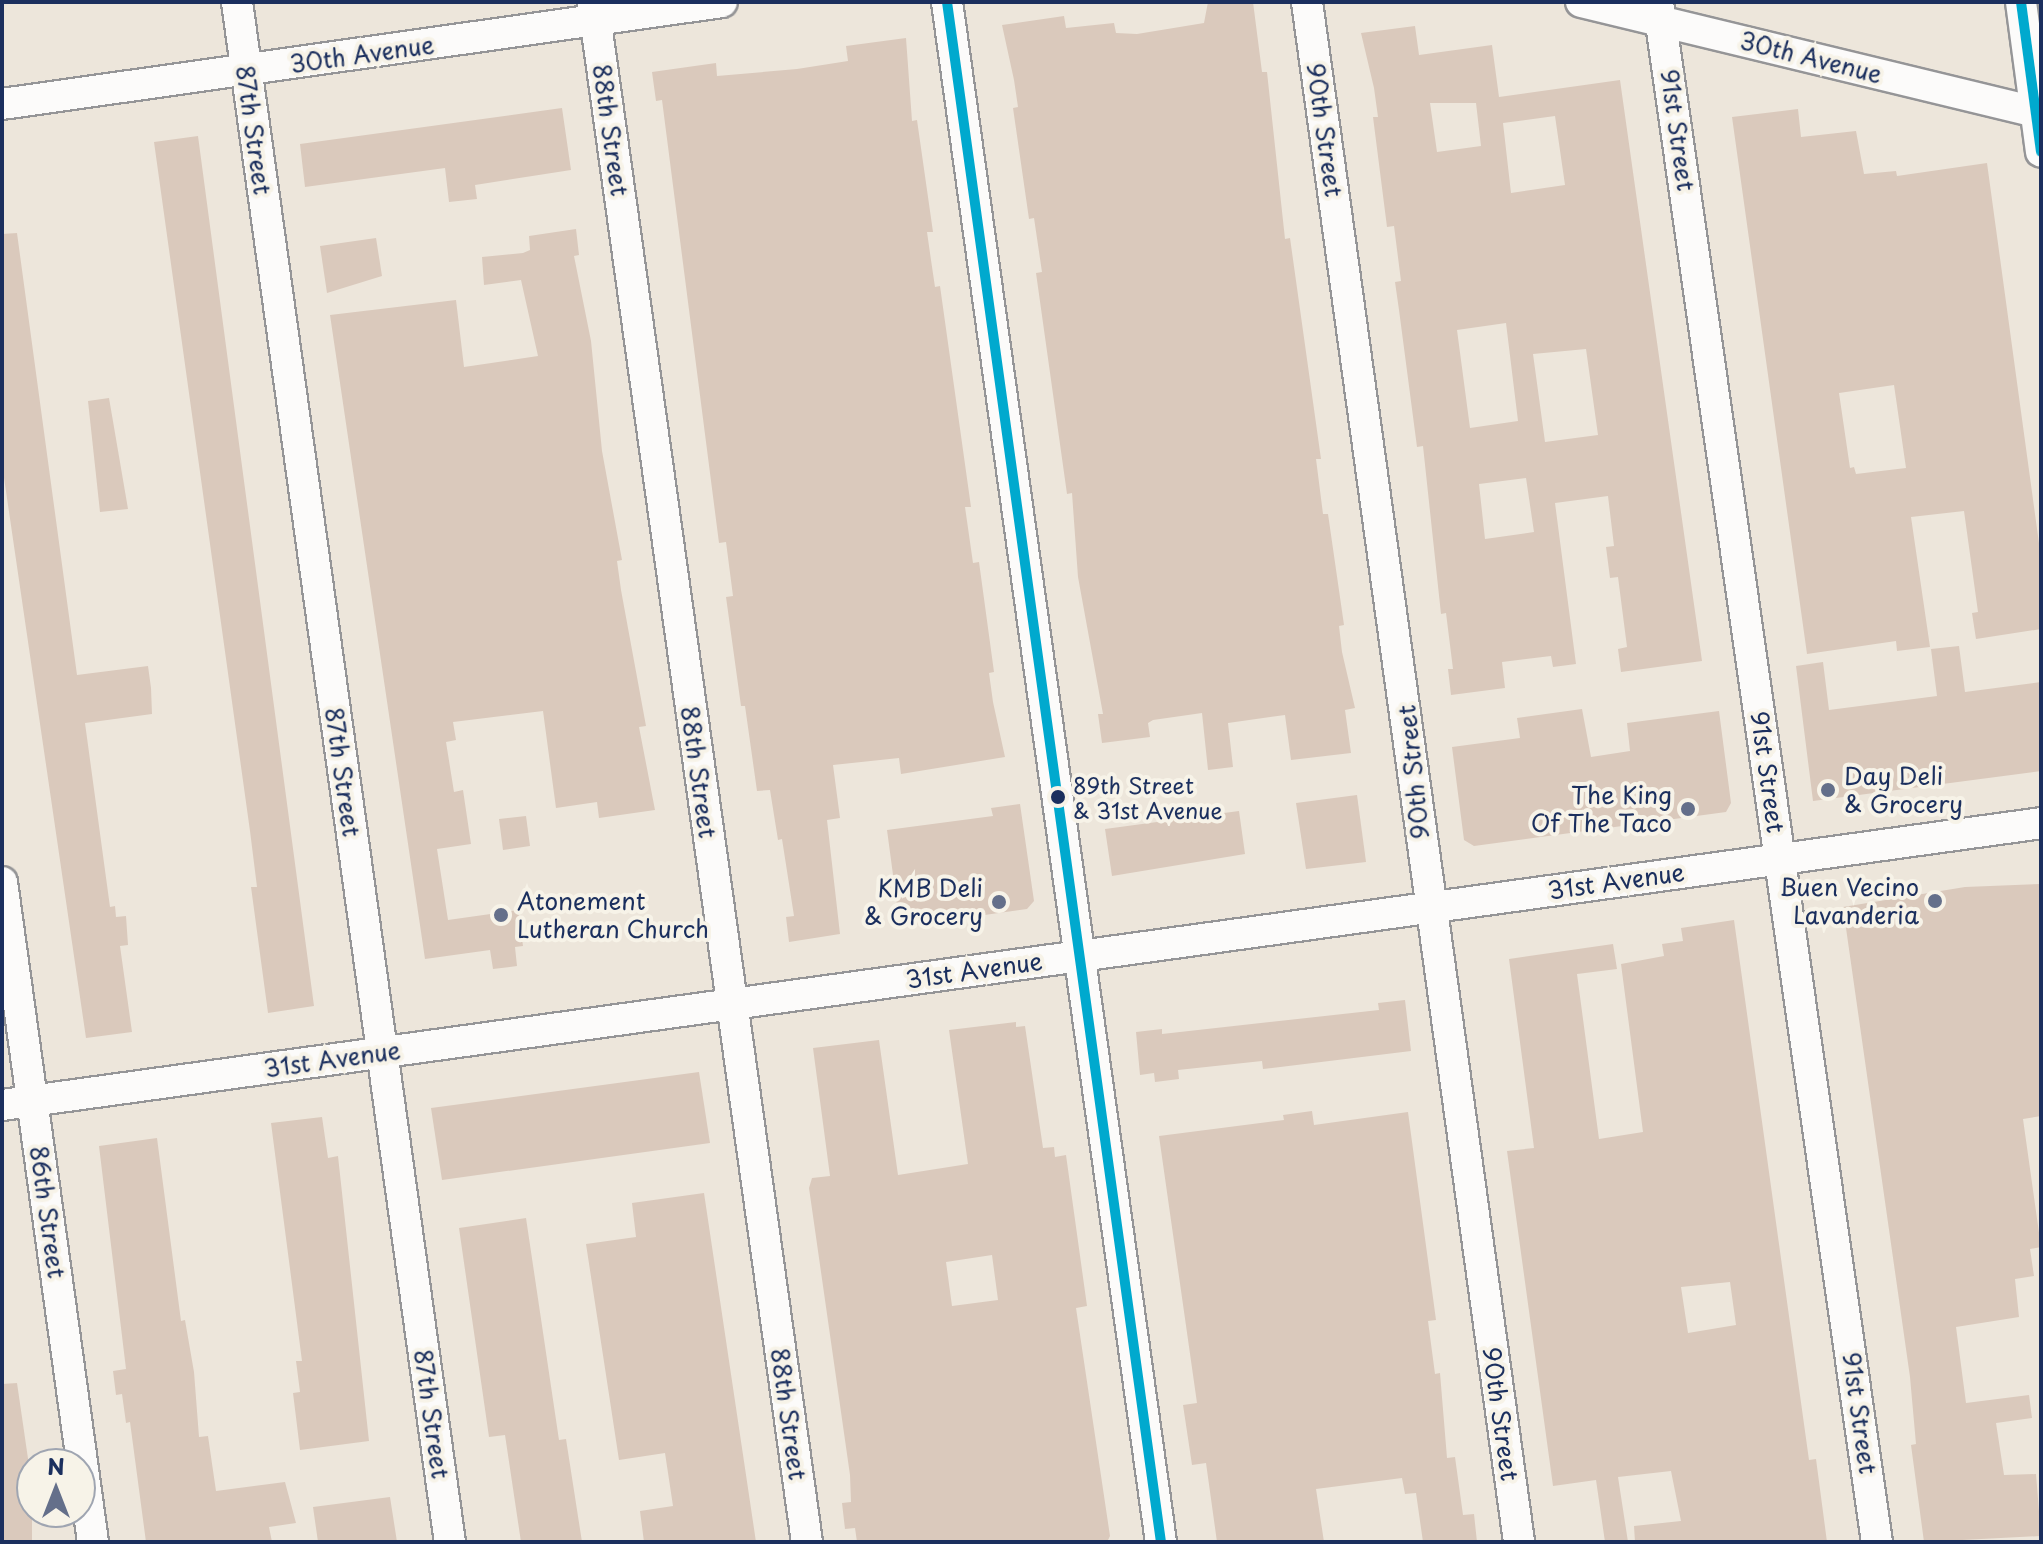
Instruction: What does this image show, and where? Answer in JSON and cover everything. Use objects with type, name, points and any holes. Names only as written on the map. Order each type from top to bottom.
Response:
[{"type":"street","name":"87th Street","points":[[237,2],[450,1542]]},
{"type":"street","name":"30th Avenue","points":[[2,104],[246,70],[595,11],[722,2]]},
{"type":"street","points":[[947,2],[1161,1542]]},
{"type":"street","name":"90th Street","points":[[1307,2],[1519,1542]]},
{"type":"street","name":"30th Avenue","points":[[1581,2],[1659,11],[2038,113]]},
{"type":"street","points":[[2021,2],[2041,152]]},
{"type":"street","name":"88th Street","points":[[595,11],[807,1542]]},
{"type":"street","name":"91st Street","points":[[1659,11],[1877,1542]]},
{"type":"street","name":"31st Avenue","points":[[2,1105],[2041,823]]},
{"type":"street","name":"86th Street","points":[[2,882],[93,1542]]},
{"type":"building","points":[[1208,2],[1253,2],[1262,72],[1267,72],[1285,239],[1290,238],[1321,459],[1316,459],[1323,514],[1328,514],[1344,625],[1339,626],[1342,652],[1355,708],[1345,710],[1351,753],[1291,760],[1285,715],[1228,723],[1233,767],[1208,770],[1202,713],[1153,720],[1148,723],[1150,737],[1102,743],[1098,714],[1103,714],[1078,577],[1072,493],[1067,494],[1036,273],[1042,272],[1034,218],[1029,219],[1013,108],[1018,107],[1002,25],[1064,16],[1066,28],[1114,23],[1116,33],[1137,34],[1204,23]]},
{"type":"building","points":[[1415,26],[1419,55],[1492,45],[1499,97],[1620,80],[1702,661],[1621,672],[1618,649],[1627,647],[1618,577],[1610,578],[1606,547],[1614,546],[1608,496],[1555,503],[1576,664],[1553,667],[1551,656],[1502,662],[1505,688],[1451,695],[1448,669],[1453,669],[1446,613],[1441,614],[1423,446],[1417,447],[1395,282],[1401,281],[1394,226],[1387,227],[1373,117],[1378,117],[1361,33]],"holes":[[[1430,103],[1476,103],[1481,146],[1437,152]],[[1555,116],[1565,185],[1511,193],[1503,123]],[[1506,323],[1518,421],[1470,428],[1457,330]],[[1586,349],[1598,435],[1545,442],[1533,354]],[[1526,478],[1534,532],[1485,539],[1479,484]]]},
{"type":"building","points":[[906,38],[912,121],[917,120],[933,232],[927,232],[935,287],[940,286],[971,507],[965,507],[973,563],[979,562],[994,672],[989,673],[1005,757],[901,774],[899,758],[833,765],[840,818],[827,820],[840,934],[789,942],[786,917],[794,916],[782,839],[778,840],[770,790],[757,791],[745,706],[741,706],[726,597],[733,596],[726,542],[719,543],[662,100],[656,101],[652,72],[716,63],[717,76],[797,69],[848,61],[846,46]]},
{"type":"building","points":[[562,108],[571,170],[475,185],[477,199],[449,202],[445,168],[305,187],[300,144]]},
{"type":"building","points":[[1798,109],[1801,137],[1856,131],[1864,174],[1896,171],[1897,176],[1987,163],[2041,558],[2041,629],[1976,639],[1972,613],[1978,612],[1964,511],[1911,517],[1930,647],[1897,651],[1896,641],[1807,654],[1732,117]],"holes":[[[1894,385],[1906,468],[1856,474],[1854,467],[1850,468],[1839,393]]]},
{"type":"building","points":[[198,136],[314,1006],[268,1013],[251,887],[257,887],[250,831],[154,142]]},
{"type":"building","points":[[576,229],[579,255],[574,256],[591,341],[602,451],[622,560],[617,561],[621,590],[646,726],[639,727],[655,810],[599,818],[597,802],[556,808],[543,711],[453,722],[456,740],[446,742],[454,792],[463,790],[471,844],[437,849],[448,920],[518,910],[523,946],[515,947],[517,966],[493,969],[490,950],[425,959],[330,315],[456,300],[464,367],[538,356],[521,280],[484,285],[482,257],[523,253],[530,250],[529,236]]},
{"type":"building","points":[[17,233],[77,675],[148,666],[151,688],[152,714],[85,723],[110,907],[115,906],[116,917],[126,916],[128,945],[120,946],[132,1032],[86,1038],[2,464],[2,234]]},
{"type":"building","points":[[376,238],[382,276],[327,293],[320,246]]},
{"type":"building","points":[[109,398],[128,509],[100,512],[88,401]]},
{"type":"building","points":[[1959,646],[1965,692],[2041,682],[2041,771],[1813,801],[1796,666],[1823,662],[1829,710],[1937,696],[1931,649]]},
{"type":"building","points":[[1582,709],[1591,757],[1630,751],[1627,723],[1719,711],[1731,803],[1726,812],[1474,846],[1464,840],[1452,747],[1520,738],[1517,718]]},
{"type":"building","points":[[1357,795],[1366,862],[1306,869],[1296,803]]},
{"type":"building","points":[[1020,804],[1034,901],[1027,909],[900,927],[887,830],[993,816],[991,808]]},
{"type":"building","points":[[1239,811],[1245,854],[1112,876],[1105,829]]},
{"type":"building","points":[[526,816],[530,846],[503,850],[499,819]]},
{"type":"building","points":[[2041,884],[2041,1116],[2023,1119],[2041,1247],[2030,1249],[2034,1276],[2015,1279],[2019,1317],[1956,1327],[1966,1403],[2029,1395],[2032,1418],[1996,1423],[2004,1475],[2036,1474],[2041,1536],[1924,1542],[1911,1445],[1916,1444],[1910,1377],[1843,907],[1965,887]]},
{"type":"building","points":[[1734,920],[1809,1460],[1816,1459],[1827,1542],[1635,1542],[1634,1526],[1681,1521],[1671,1471],[1618,1477],[1628,1542],[1605,1542],[1596,1480],[1553,1486],[1507,1151],[1534,1148],[1509,959],[1613,944],[1617,969],[1577,974],[1599,1139],[1643,1132],[1621,964],[1664,956],[1662,944],[1683,941],[1681,928]],"holes":[[[1730,1282],[1736,1325],[1688,1333],[1681,1287]]]},
{"type":"building","points":[[1405,1000],[1411,1051],[1263,1069],[1262,1061],[1178,1070],[1179,1079],[1155,1082],[1154,1073],[1140,1075],[1136,1032],[1162,1029],[1162,1034],[1379,1010],[1378,1003]]},
{"type":"building","points":[[1016,1022],[1016,1027],[1025,1026],[1043,1148],[1054,1147],[1055,1157],[1066,1155],[1087,1306],[1076,1308],[1110,1536],[1107,1542],[857,1542],[855,1528],[845,1529],[842,1503],[851,1502],[850,1475],[809,1188],[812,1178],[830,1176],[813,1048],[879,1040],[898,1175],[968,1164],[949,1030]],"holes":[[[992,1255],[998,1300],[952,1306],[946,1262]]]},
{"type":"building","points":[[699,1072],[710,1143],[442,1180],[431,1108]]},
{"type":"building","points":[[1312,1111],[1314,1125],[1408,1112],[1436,1320],[1428,1321],[1435,1374],[1440,1373],[1447,1458],[1455,1457],[1463,1515],[1474,1514],[1477,1542],[1423,1542],[1416,1493],[1405,1494],[1402,1478],[1316,1489],[1324,1542],[1217,1542],[1206,1463],[1192,1465],[1183,1405],[1197,1403],[1159,1136],[1284,1120],[1283,1115]]},
{"type":"building","points":[[322,1117],[328,1158],[338,1156],[369,1441],[300,1450],[293,1393],[300,1392],[296,1361],[302,1361],[271,1123]]},
{"type":"building","points":[[157,1138],[181,1321],[185,1320],[194,1372],[199,1437],[208,1436],[216,1491],[285,1482],[296,1523],[269,1527],[272,1542],[146,1542],[130,1422],[126,1423],[122,1394],[116,1395],[113,1371],[126,1369],[99,1146]]},
{"type":"building","points":[[704,1193],[756,1542],[644,1542],[640,1511],[673,1506],[665,1453],[619,1460],[586,1244],[636,1237],[632,1203]]},
{"type":"building","points":[[526,1218],[559,1440],[566,1439],[582,1542],[521,1542],[505,1435],[489,1437],[459,1228]]},
{"type":"building","points":[[17,1383],[26,1448],[16,1448],[16,1528],[32,1528],[32,1542],[2,1542],[2,1384]]},
{"type":"building","points":[[390,1497],[397,1542],[318,1542],[313,1507]]},
{"type":"transit line","points":[[947,2],[1161,1542]]},
{"type":"transit line","points":[[2021,2],[2041,152]]},
{"type":"place","name":"Day Deli & Grocery","points":[[1828,790]]},
{"type":"place","name":"89th Street & 31st Avenue","points":[[1058,797]]},
{"type":"place","name":"The King Of The Taco","points":[[1688,809]]},
{"type":"place","name":"Buen Vecino Lavanderia","points":[[1935,901]]},
{"type":"place","name":"KMB Deli & Grocery","points":[[999,902]]},
{"type":"place","name":"Atonement Lutheran Church","points":[[501,915]]}]
